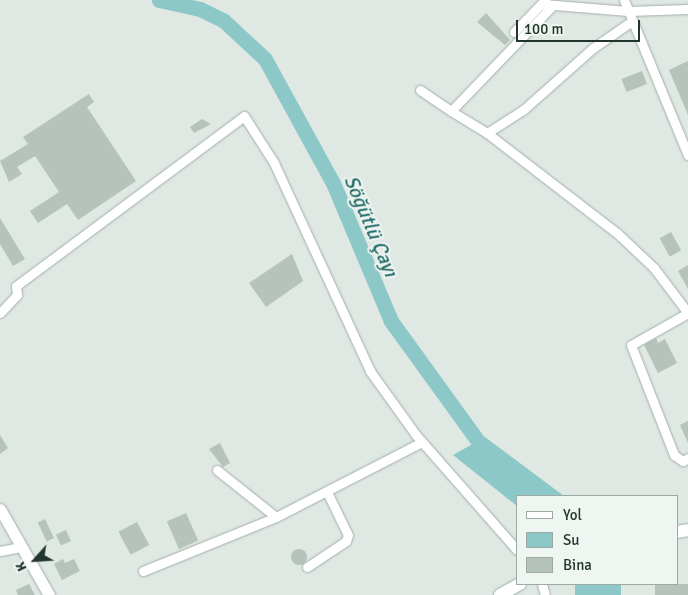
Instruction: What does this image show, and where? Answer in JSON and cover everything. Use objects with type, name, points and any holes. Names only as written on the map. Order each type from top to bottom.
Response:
[{"type":"main road","points":[[500,595],[518,585]]},
{"type":"street","points":[[624,0],[688,155]]},
{"type":"street","points":[[451,111],[547,3]]},
{"type":"street","points":[[514,32],[547,3],[628,10],[688,9]]},
{"type":"street","points":[[487,133],[524,110],[593,48],[632,20]]},
{"type":"street","points":[[420,90],[487,133],[617,234],[654,268],[687,309],[631,345],[674,455],[683,461],[688,458]]},
{"type":"street","points":[[0,313],[18,295],[16,286],[244,116],[274,163],[360,354],[422,442],[516,549]]},
{"type":"street","points":[[143,571],[276,517],[422,442]]},
{"type":"street","points":[[217,470],[276,517]]},
{"type":"street","points":[[307,567],[346,541],[348,535],[327,492]]},
{"type":"street","points":[[0,509],[5,528],[21,546],[49,595]]},
{"type":"street","points":[[0,551],[21,546]]},
{"type":"water","points":[[485,437],[563,495],[516,495],[516,505],[453,455]]},
{"type":"water","points":[[575,585],[621,585],[621,595],[575,595]]},
{"type":"building","points":[[486,13],[510,40],[505,45],[477,22]]},
{"type":"building","points":[[688,61],[688,115],[669,70]]},
{"type":"building","points":[[642,71],[647,84],[626,92],[621,79]]},
{"type":"building","points":[[89,94],[94,102],[87,107],[136,181],[78,220],[67,204],[38,223],[30,211],[59,192],[35,156],[17,167],[22,174],[9,182],[0,161],[28,144],[23,137]]},
{"type":"building","points":[[202,119],[211,124],[194,133],[190,127]]},
{"type":"building","points":[[0,218],[25,259],[13,266],[0,244]]},
{"type":"building","points":[[671,232],[681,250],[670,257],[660,238]]},
{"type":"building","points":[[292,254],[303,281],[266,307],[249,283]]},
{"type":"building","points":[[688,265],[688,289],[678,271]]},
{"type":"building","points":[[656,338],[658,343],[665,339],[677,363],[658,373],[644,345]]},
{"type":"building","points":[[688,421],[688,443],[680,425]]},
{"type":"building","points":[[0,435],[8,448],[0,454]]},
{"type":"building","points":[[220,443],[230,463],[223,467],[209,449]]},
{"type":"building","points":[[186,513],[198,540],[179,549],[167,522]]},
{"type":"building","points":[[45,519],[54,538],[47,541],[38,522]]},
{"type":"building","points":[[137,522],[149,545],[131,555],[118,532]]},
{"type":"building","points":[[66,530],[71,541],[61,545],[56,534]]},
{"type":"building","points":[[299,549],[305,551],[307,557],[305,563],[299,565],[293,563],[291,557],[293,551]]},
{"type":"building","points":[[63,559],[65,563],[74,559],[80,571],[62,580],[54,564]]},
{"type":"building","points":[[29,584],[35,595],[18,595],[16,590]]},
{"type":"building","points":[[688,584],[688,595],[655,595],[655,585]]},
{"type":"waterway","name":"Söğütlü Çayı","points":[[159,0],[200,9],[223,20],[265,59],[333,183],[391,321],[490,458]]}]
